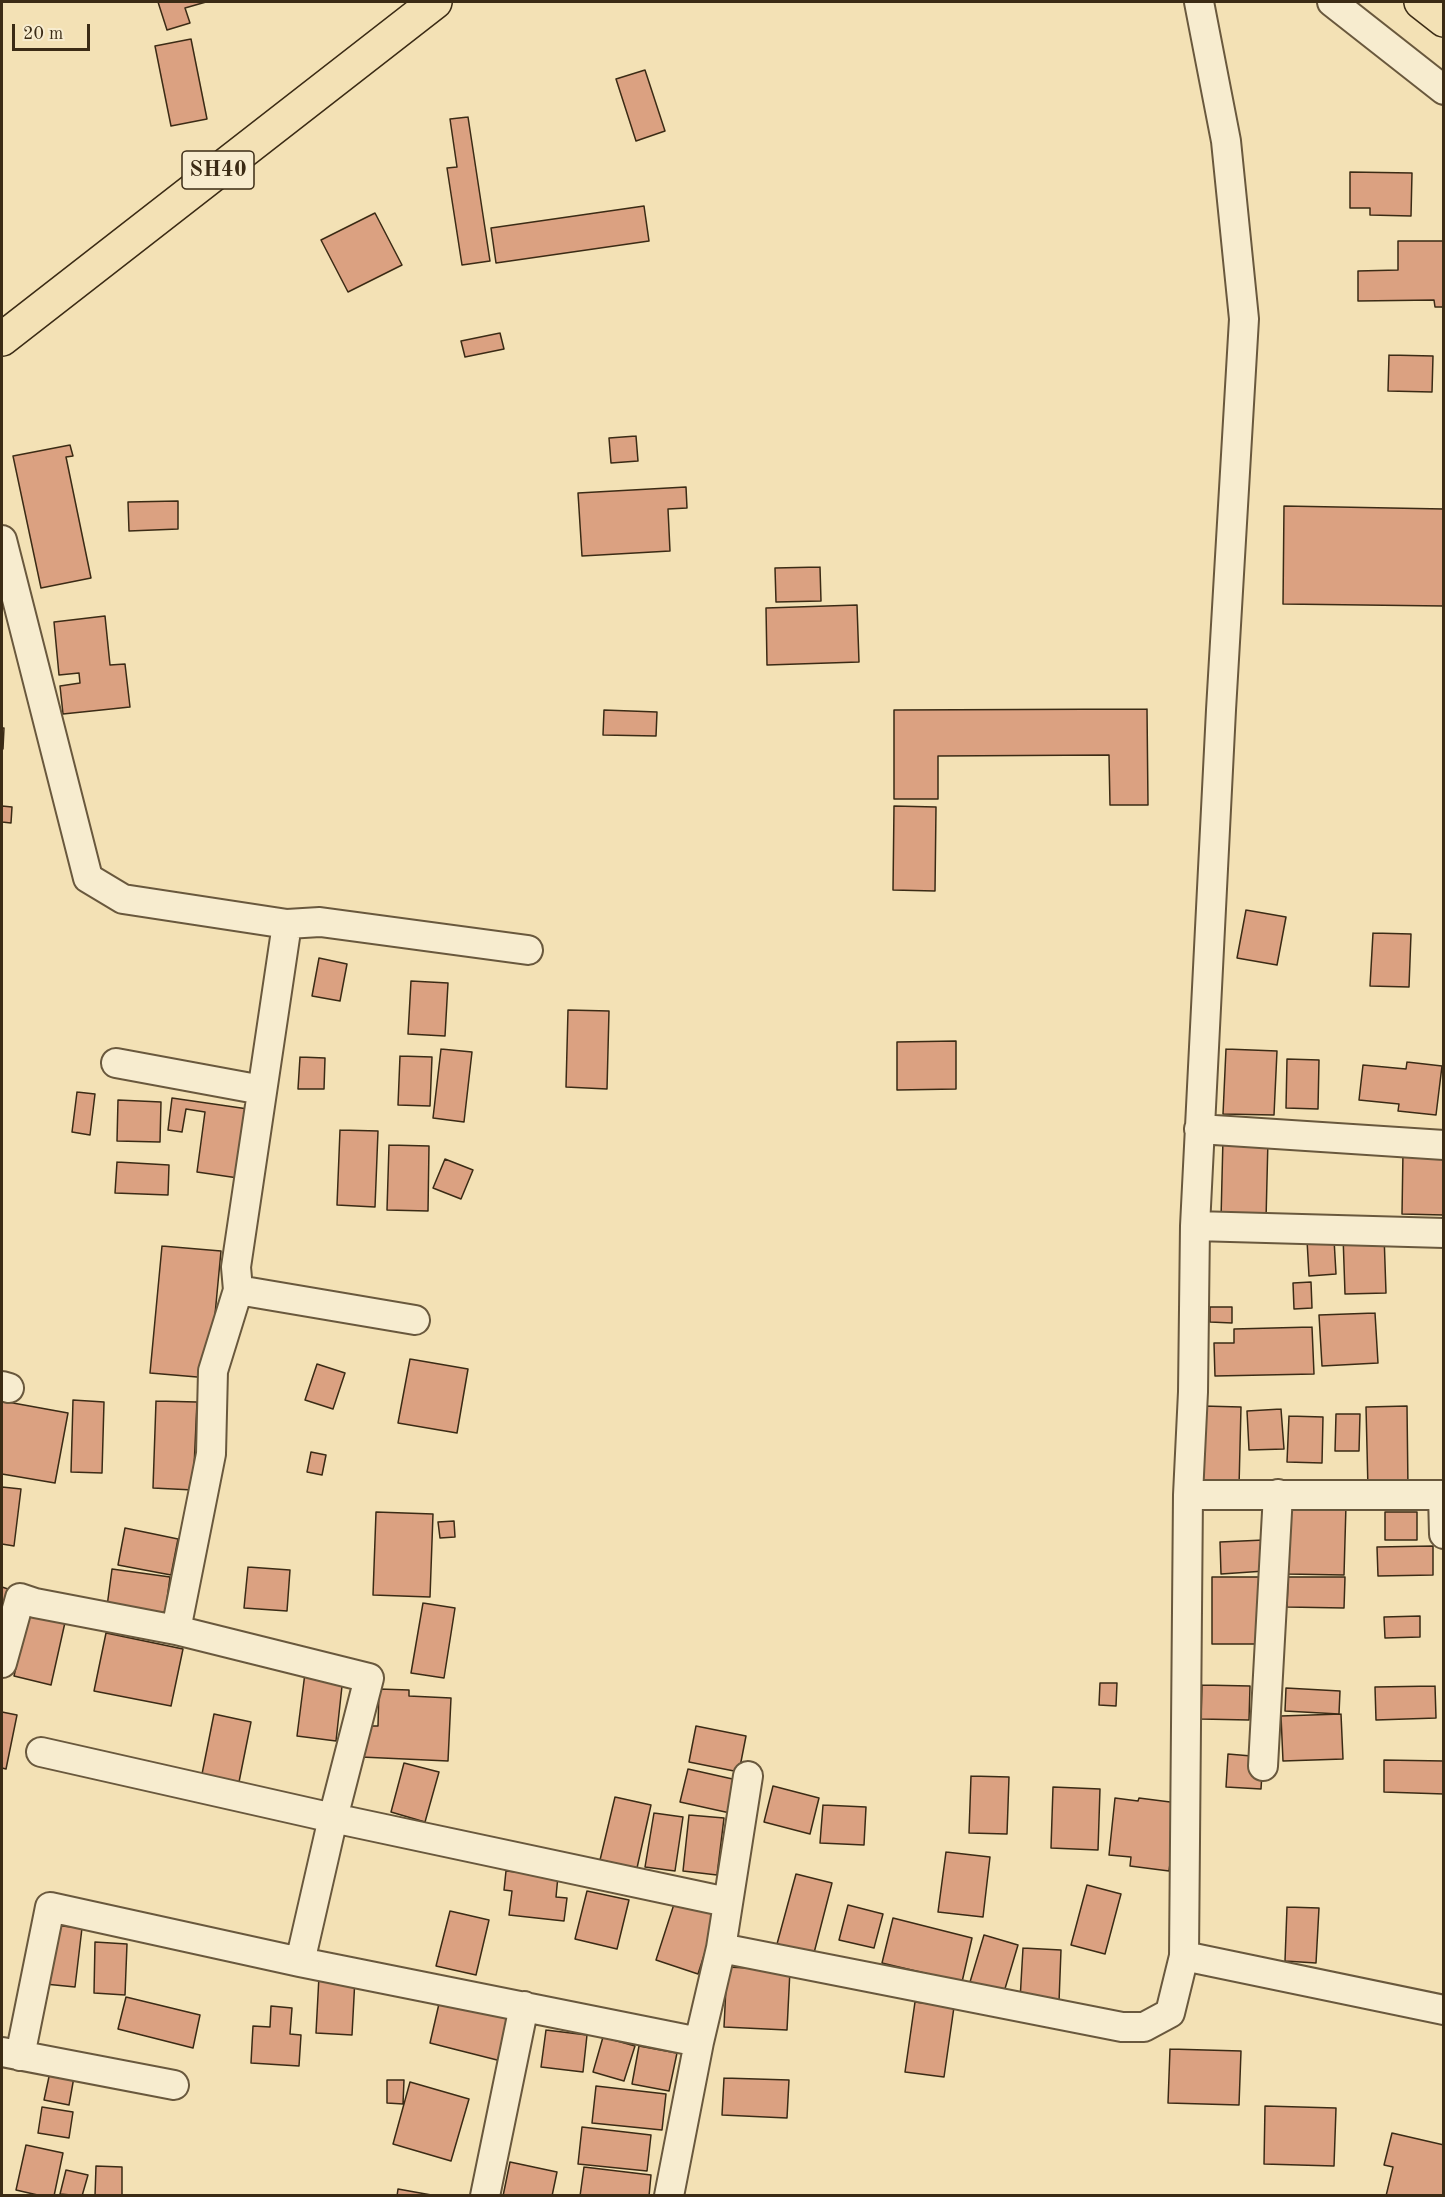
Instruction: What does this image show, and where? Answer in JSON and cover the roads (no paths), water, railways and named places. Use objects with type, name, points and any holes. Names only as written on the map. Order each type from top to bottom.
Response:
[{"type":"main road","name":"SH40","points":[[2,339],[435,2]]},
{"type":"main road","points":[[1421,2],[1443,21]]},
{"type":"street","points":[[721,1948],[1122,2027],[1144,2027],[1170,2013],[1184,1956],[1188,1495],[1193,1392],[1194,1226],[1244,319],[1226,141],[1198,2]]},
{"type":"street","points":[[1332,2],[1443,90]]},
{"type":"street","points":[[2,540],[88,878],[123,899],[287,924],[320,922],[528,950]]},
{"type":"street","points":[[176,1630],[211,1454],[213,1371],[238,1290],[236,1268],[287,924]]},
{"type":"street","points":[[116,1062],[262,1090]]},
{"type":"street","points":[[1199,1128],[1443,1146]]},
{"type":"street","points":[[1194,1226],[1443,1233]]},
{"type":"street","points":[[238,1290],[415,1320]]},
{"type":"street","points":[[1263,1766],[1278,1494]]},
{"type":"street","points":[[1188,1495],[1443,1495],[1443,1534]]},
{"type":"street","points":[[2,1664],[20,1598],[34,1603],[176,1630],[369,1678],[333,1818],[300,1962]]},
{"type":"street","points":[[41,1752],[333,1818],[728,1902]]},
{"type":"street","points":[[669,2196],[699,2042],[721,1948],[748,1776]]},
{"type":"street","points":[[174,2085],[11,2054],[51,1907],[300,1962],[699,2042]]},
{"type":"street","points":[[1184,1956],[1443,2010]]},
{"type":"street","points":[[485,2196],[524,2006]]}]
